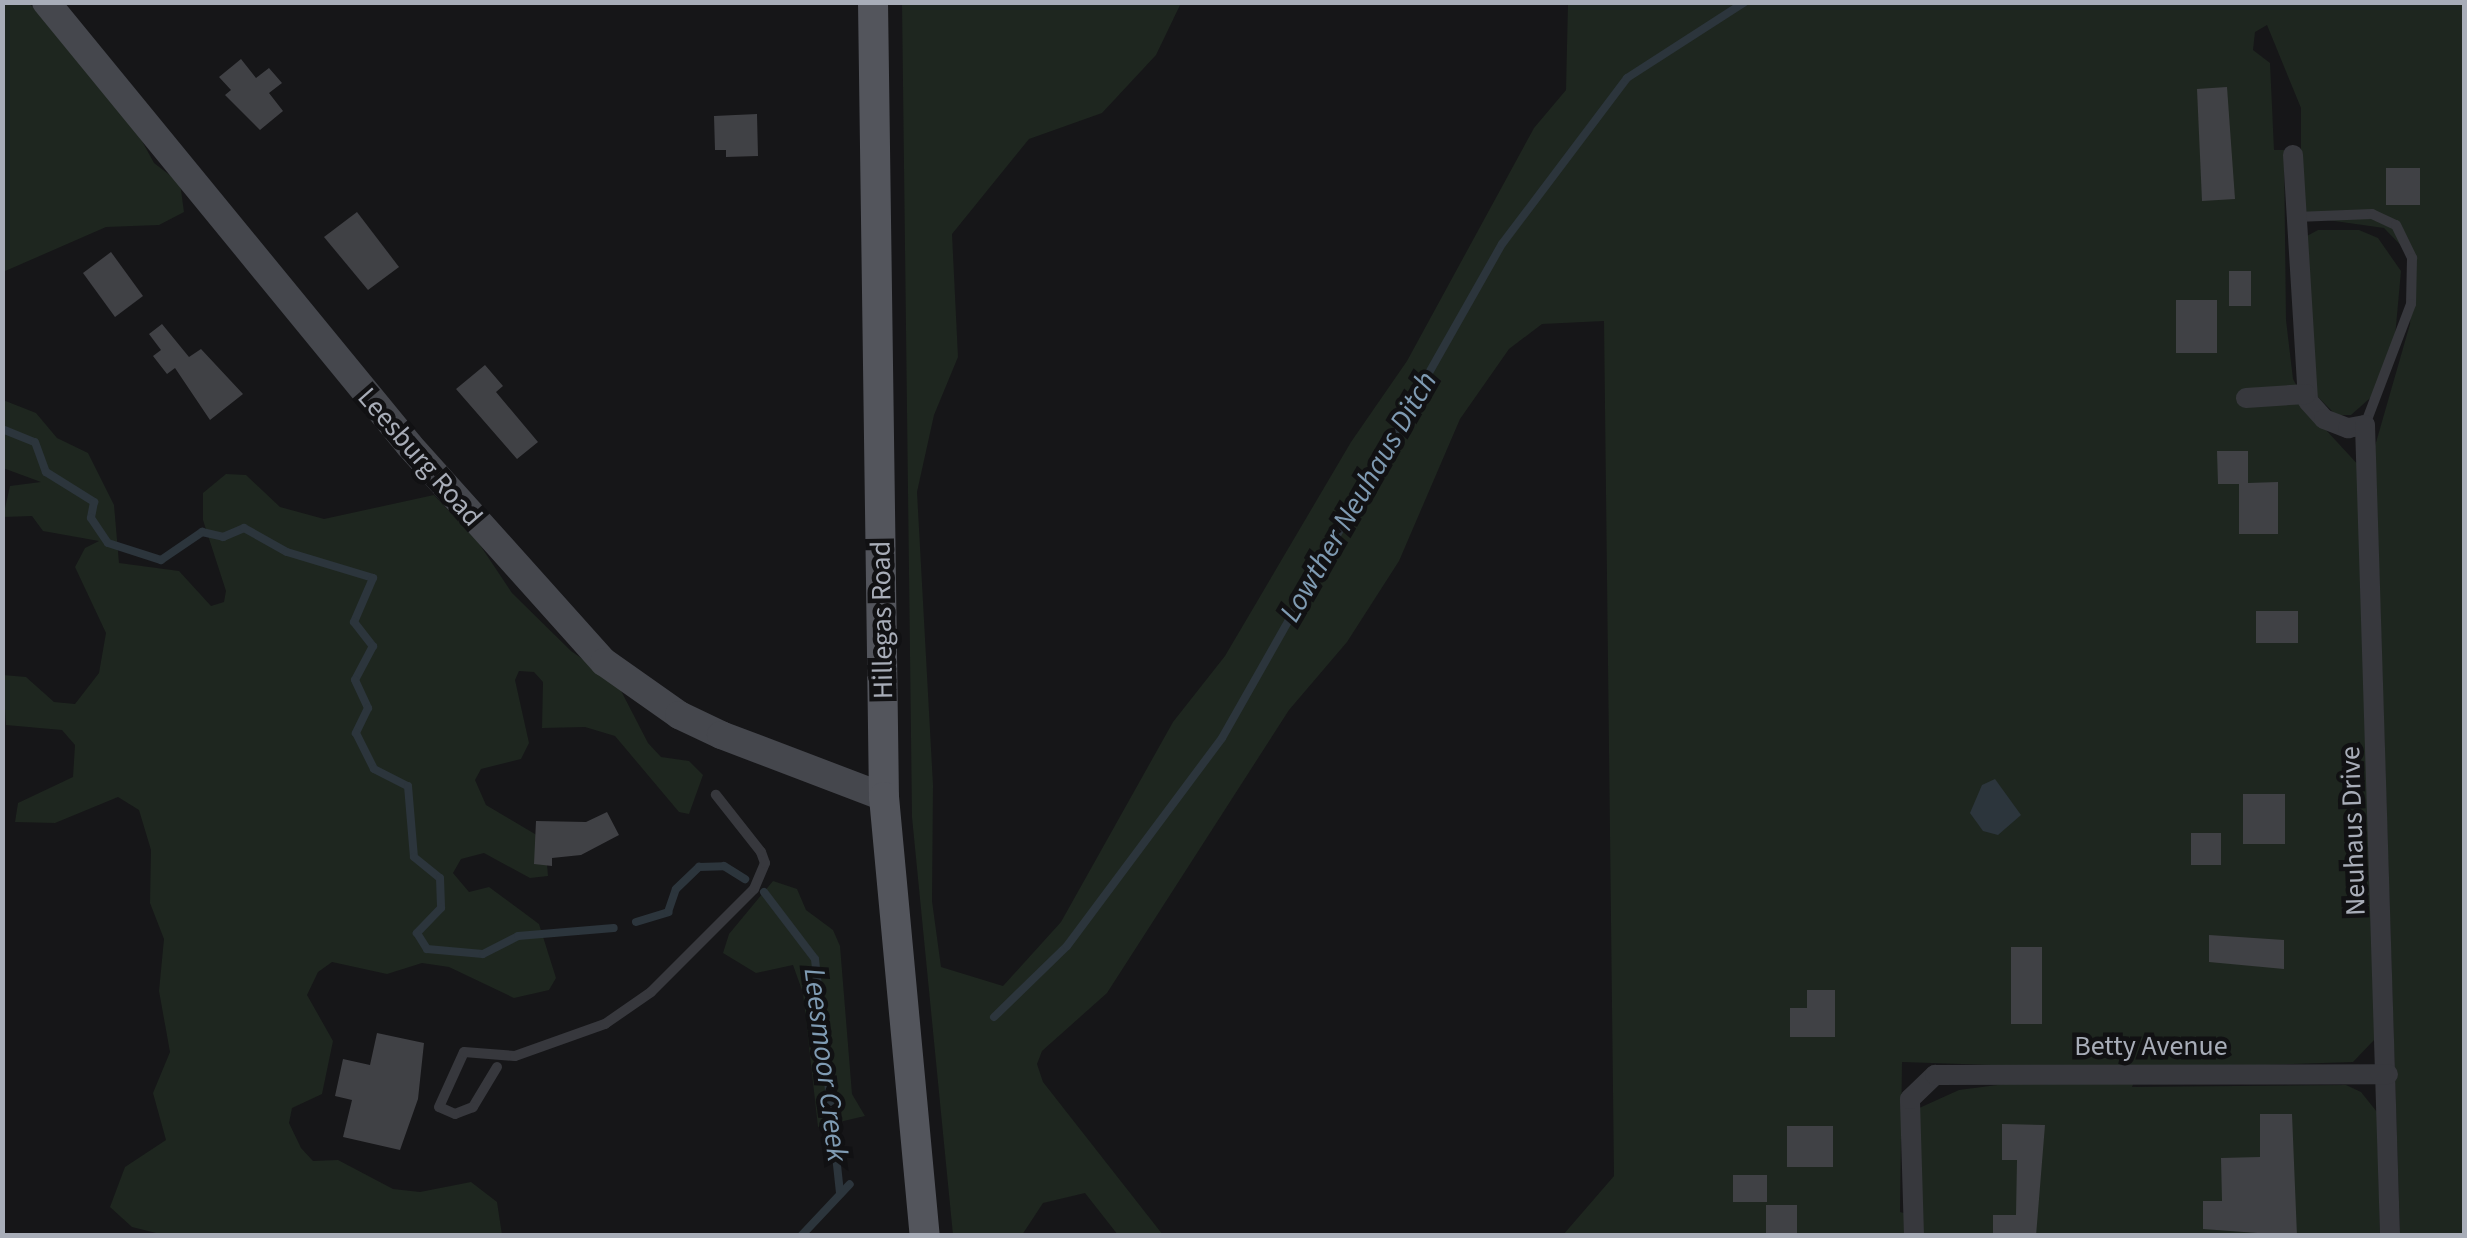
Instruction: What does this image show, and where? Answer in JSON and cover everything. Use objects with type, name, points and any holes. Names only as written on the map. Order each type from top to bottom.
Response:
[{"type":"main road","name":"Leesburg Road","points":[[46,2],[408,446],[604,662],[706,729],[884,796]]},
{"type":"main road","name":"Hillegas Road","points":[[873,2],[884,796],[925,1236]]},
{"type":"street","points":[[2293,155],[2306,394],[2324,419],[2348,428],[2365,424]]},
{"type":"street","points":[[2246,398],[2306,394]]},
{"type":"street","name":"Neuhaus Drive","points":[[2365,424],[2390,1236]]},
{"type":"street","name":"Betty Avenue","points":[[1914,1236],[1909,1112],[1917,1086],[1954,1074],[2388,1074]]},
{"type":"lane","name":"Neuhaus Drive","points":[[2294,218],[2372,214],[2396,226],[2412,258],[2411,304],[2365,424]]},
{"type":"lane","points":[[497,1067],[472,1107],[455,1114],[439,1106],[464,1052],[515,1056],[604,1024],[651,992],[754,888],[765,863],[761,852],[716,795]]},
{"type":"shaded area","points":[[3,3],[28,3],[44,16],[136,130],[154,163],[180,183],[184,212],[159,225],[106,227],[3,272]]},
{"type":"shaded area","points":[[902,3],[1181,3],[1156,55],[1102,113],[1029,139],[952,234],[958,357],[934,415],[917,492],[933,785],[932,901],[941,967],[1003,986],[1061,922],[1173,722],[1225,656],[1351,442],[1407,361],[1534,128],[1566,90],[1568,3],[2464,3],[2464,1235],[2400,1235],[2375,446],[2410,324],[2414,259],[2384,228],[2313,218],[2301,207],[2301,108],[2267,25],[2255,32],[2253,50],[2270,63],[2274,150],[2284,150],[2286,320],[2293,379],[2314,417],[2362,469],[2375,1039],[2353,1062],[2139,1069],[2132,1087],[2346,1085],[2361,1092],[2377,1112],[2380,1235],[1563,1235],[1614,1176],[1604,321],[1542,324],[1509,349],[1460,419],[1399,561],[1347,642],[1289,710],[1107,993],[1042,1051],[1037,1064],[1043,1082],[1163,1235],[1118,1235],[1085,1193],[1043,1203],[1022,1235],[953,1235],[912,817]],"holes":[[[1902,1062],[2021,1066],[2005,1084],[1959,1090],[1917,1109],[1908,1214],[1900,1212]]]},
{"type":"shaded area","points":[[2318,230],[2359,230],[2378,238],[2401,271],[2395,337],[2377,392],[2351,415],[2336,415],[2315,394],[2305,237]]},
{"type":"shaded area","points":[[3,400],[36,413],[57,438],[88,453],[114,505],[119,563],[179,571],[211,606],[224,602],[226,591],[203,520],[203,493],[226,474],[246,475],[280,507],[324,519],[434,495],[478,542],[512,593],[571,651],[617,683],[648,743],[661,757],[689,761],[703,775],[689,814],[679,812],[615,736],[585,727],[542,728],[543,682],[534,672],[519,671],[515,680],[529,743],[521,759],[481,769],[475,780],[486,805],[545,840],[548,876],[530,878],[484,853],[461,859],[453,873],[469,892],[489,887],[539,924],[556,978],[549,990],[514,998],[449,967],[422,963],[387,974],[332,962],[318,972],[307,995],[333,1041],[322,1094],[292,1108],[289,1123],[301,1148],[313,1161],[338,1160],[393,1189],[420,1192],[471,1182],[497,1202],[502,1235],[164,1235],[132,1227],[110,1207],[125,1167],[166,1140],[153,1093],[170,1052],[159,991],[164,939],[150,903],[151,850],[139,810],[118,797],[55,823],[15,822],[18,803],[73,777],[75,745],[62,730],[6,725],[3,675],[26,677],[54,702],[75,704],[99,673],[106,633],[75,567],[85,548],[99,541],[43,531],[32,516],[3,517],[10,486],[41,482],[3,468]]},
{"type":"shaded area","points":[[1995,779],[2021,815],[1998,835],[1983,831],[1970,813],[1982,785]]},
{"type":"shaded area","points":[[773,881],[797,889],[806,910],[833,930],[840,946],[852,1094],[865,1116],[818,1127],[803,993],[793,965],[756,973],[723,953],[729,934]]},
{"type":"building","points":[[241,59],[256,78],[269,68],[282,83],[269,93],[283,111],[260,130],[225,95],[231,90],[219,77]]},
{"type":"building","points":[[2227,87],[2235,199],[2202,201],[2197,89]]},
{"type":"building","points":[[757,114],[758,156],[726,157],[726,150],[715,150],[714,116]]},
{"type":"building","points":[[2386,168],[2420,168],[2420,205],[2386,205]]},
{"type":"building","points":[[357,212],[399,267],[368,290],[324,237]]},
{"type":"building","points":[[111,252],[143,296],[115,317],[83,273]]},
{"type":"building","points":[[2229,271],[2251,271],[2251,306],[2229,306]]},
{"type":"building","points":[[2176,300],[2217,300],[2217,353],[2176,353]]},
{"type":"building","points":[[162,324],[189,357],[201,349],[243,394],[210,420],[175,368],[167,374],[153,356],[161,350],[149,334]]},
{"type":"building","points":[[485,365],[503,386],[496,392],[538,442],[517,459],[456,389]]},
{"type":"building","points":[[2217,451],[2248,451],[2248,483],[2278,482],[2278,534],[2239,534],[2239,484],[2218,484]]},
{"type":"building","points":[[2256,611],[2298,611],[2298,643],[2256,643]]},
{"type":"building","points":[[2243,794],[2285,794],[2285,844],[2243,844]]},
{"type":"building","points":[[607,812],[619,835],[581,855],[552,858],[552,866],[534,864],[536,821],[586,822]]},
{"type":"building","points":[[2191,833],[2221,833],[2221,865],[2191,865]]},
{"type":"building","points":[[2209,935],[2284,940],[2284,969],[2209,962]]},
{"type":"building","points":[[2011,947],[2042,947],[2042,1024],[2011,1024]]},
{"type":"building","points":[[1807,990],[1835,990],[1835,1037],[1790,1037],[1790,1008],[1807,1008]]},
{"type":"building","points":[[377,1033],[424,1043],[418,1099],[400,1150],[343,1137],[352,1100],[335,1096],[343,1059],[370,1065]]},
{"type":"building","points":[[2260,1114],[2292,1114],[2297,1236],[2203,1229],[2203,1201],[2222,1201],[2221,1158],[2260,1157]]},
{"type":"building","points":[[2002,1124],[2045,1125],[2036,1236],[1993,1236],[1993,1215],[2016,1215],[2017,1160],[2002,1160]]},
{"type":"building","points":[[1787,1126],[1833,1126],[1833,1167],[1787,1167]]},
{"type":"building","points":[[1733,1175],[1767,1175],[1767,1202],[1733,1202]]},
{"type":"building","points":[[1766,1205],[1797,1205],[1797,1234],[1766,1234]]},
{"type":"waterway","name":"Lowther Neuhaus Ditch","points":[[994,1017],[1067,946],[1222,738],[1502,244],[1627,78],[1745,2]]},
{"type":"waterway","name":"Leesmoor Creek","points":[[2,429],[35,442],[46,472],[94,502],[91,518],[108,543],[161,560],[202,532],[223,537],[244,528],[287,552],[373,578],[354,622],[373,646],[355,680],[368,708],[356,733],[374,769],[408,786],[414,857],[440,878],[441,908],[417,933],[427,949],[483,954],[518,936],[614,928]]},
{"type":"waterway","name":"Leesmoor Creek","points":[[636,922],[668,912],[676,889],[699,867],[724,866],[745,879]]},
{"type":"waterway","name":"Leesmoor Creek","points":[[764,892],[815,959],[840,1194]]},
{"type":"waterway","name":"Lowther Neuhaus Ditch","points":[[801,1236],[850,1184]]}]
